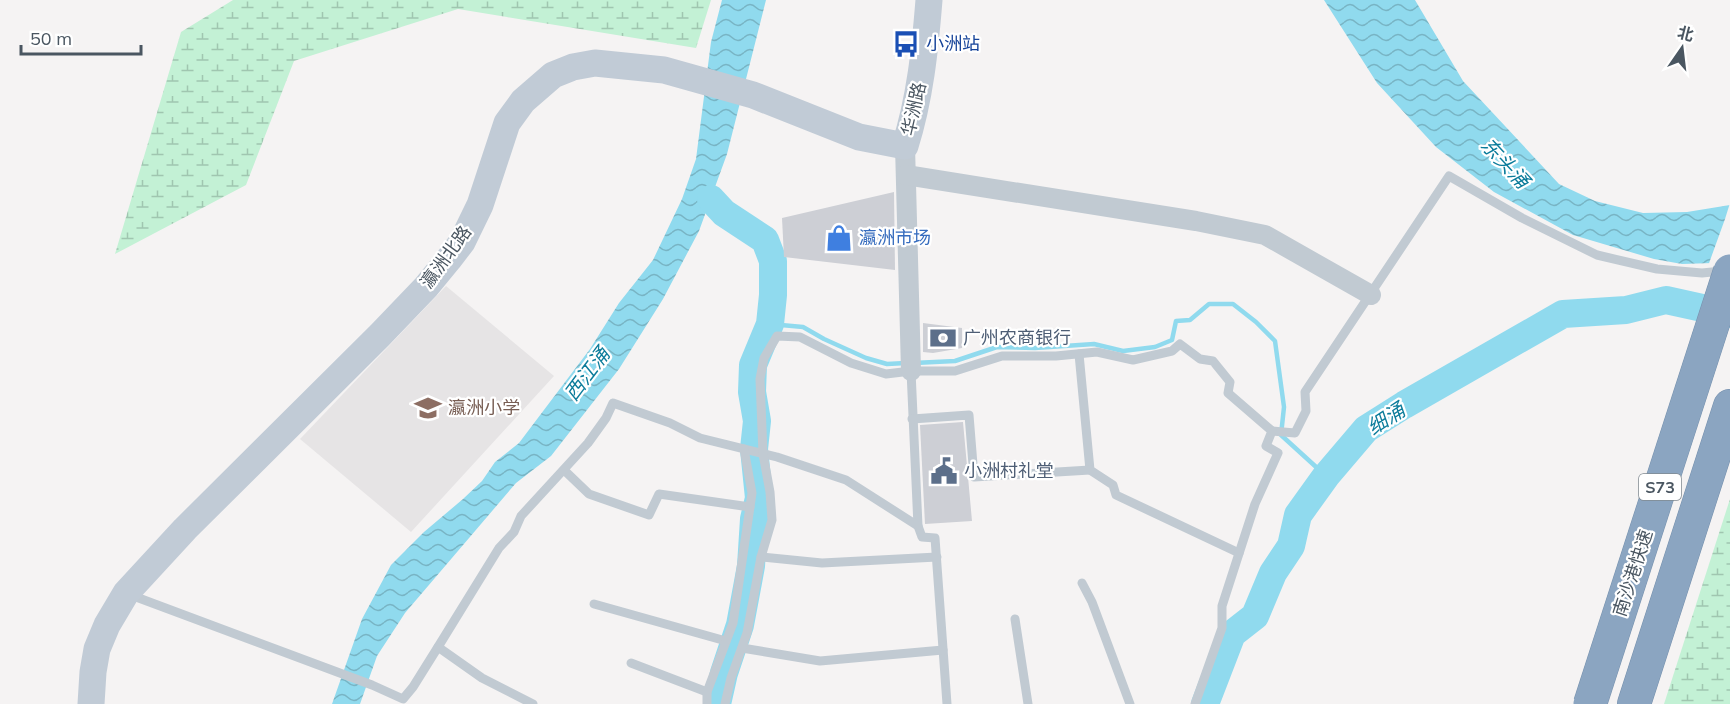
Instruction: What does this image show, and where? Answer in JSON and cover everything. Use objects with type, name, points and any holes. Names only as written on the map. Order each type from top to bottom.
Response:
[{"type":"highway","name":"南沙港快速","points":[[1590,704],[1730,271]]},
{"type":"highway","name":"S73","points":[[1634,704],[1730,406]]},
{"type":"main road","name":"华洲路","points":[[905,146],[912,124],[922,72],[929,0]]},
{"type":"main road","name":"瀛洲北路","points":[[91,704],[97,649],[107,625],[126,593],[185,529],[426,287],[462,242],[480,205],[507,123],[523,101],[554,75],[595,63],[664,70],[753,94],[859,137],[905,146]]},
{"type":"street","points":[[905,146],[911,371]]},
{"type":"street","points":[[906,175],[1196,221],[1265,235],[1371,295]]},
{"type":"lane","points":[[725,704],[731,678],[747,633],[761,557],[772,520],[770,492],[763,454],[760,379],[764,358],[777,336],[801,338],[851,363],[886,374],[911,371],[955,371],[1002,356],[1056,356],[1097,352],[1133,360],[1172,351],[1180,344],[1200,359],[1213,361],[1230,382],[1228,393],[1272,431],[1294,433],[1306,411],[1305,392],[1449,176],[1522,218],[1597,255],[1657,269],[1701,273],[1730,271]]},
{"type":"lane","points":[[1079,354],[1090,470]]},
{"type":"lane","points":[[911,371],[918,525],[922,537],[935,538],[947,704]]},
{"type":"lane","points":[[126,593],[334,672],[372,684],[403,699],[413,687],[499,548],[514,532],[521,516],[564,470],[600,426],[613,403],[669,423],[700,438],[763,454],[846,480],[918,525]]},
{"type":"lane","points":[[912,419],[969,415],[974,477],[1090,470],[1113,485],[1116,495],[1239,553]]},
{"type":"lane","points":[[1195,704],[1222,628],[1222,606],[1239,553],[1256,504],[1278,453],[1266,446],[1272,431]]},
{"type":"lane","points":[[707,704],[707,692],[733,623],[752,494],[744,449]]},
{"type":"lane","points":[[564,470],[589,494],[649,515],[659,494],[750,507]]},
{"type":"lane","points":[[761,557],[822,563],[937,557]]},
{"type":"lane","points":[[1082,583],[1092,602],[1130,704]]},
{"type":"lane","points":[[594,604],[726,641]]},
{"type":"lane","points":[[1015,619],[1028,704]]},
{"type":"lane","points":[[438,647],[482,678],[532,704]]},
{"type":"lane","points":[[742,648],[820,661],[943,650]]},
{"type":"lane","points":[[631,663],[707,692]]},
{"type":"shaded area","name":"瀛洲小学","points":[[446,286],[554,376],[411,532],[300,439]]},
{"type":"green space","points":[[233,0],[711,0],[696,48],[458,9],[294,61],[246,185],[115,254],[181,32]]},
{"type":"green space","points":[[1730,499],[1730,704],[1664,704]]},
{"type":"water","name":"西江涌","points":[[722,0],[766,0],[727,154],[699,231],[663,299],[619,369],[551,456],[516,483],[405,613],[377,656],[360,704],[332,704],[362,619],[391,565],[424,532],[482,481],[495,462],[519,443],[590,349],[619,303],[653,260],[682,199],[696,159],[711,42]]},
{"type":"water","name":"东头涌","points":[[1324,0],[1415,0],[1463,81],[1559,184],[1595,201],[1643,213],[1687,212],[1730,205],[1713,263],[1682,264],[1654,259],[1573,235],[1494,192],[1436,147],[1377,83]]},
{"type":"pier","points":[[1730,203],[1730,264],[1708,266],[1725,219]]},
{"type":"building","name":"瀛洲市场","points":[[894,192],[895,270],[784,257],[782,218]]},
{"type":"building","name":"广州农商银行","points":[[923,323],[962,328],[962,348],[933,353],[923,352]]},
{"type":"building","name":"小洲村礼堂","points":[[963,422],[972,521],[925,524],[920,425]]},
{"type":"waterway","points":[[711,199],[724,213],[765,240],[773,261],[770,324],[753,365],[752,392],[757,421],[754,449],[759,498],[754,519],[751,566],[740,625],[724,673],[717,704]]},
{"type":"waterway","name":"细涌","points":[[1205,704],[1232,634],[1255,616],[1273,573],[1291,546],[1298,515],[1326,476],[1366,429],[1563,314],[1626,310],[1666,300],[1730,314]]},
{"type":"waterway","points":[[914,363],[955,361],[997,347],[1035,348],[1094,344],[1123,351],[1155,347],[1172,340],[1176,321],[1190,320],[1209,304],[1233,304],[1275,341],[1284,407],[1281,435],[1326,476]]},
{"type":"waterway","points":[[770,324],[803,327],[866,358],[887,364],[906,363]]},
{"type":"place","name":"小洲站","points":[[906,44]]},
{"type":"place","name":"瀛洲市场","points":[[839,238]]},
{"type":"place","name":"广州农商银行","points":[[943,338]]},
{"type":"place","name":"瀛洲小学","points":[[428,408]]},
{"type":"place","name":"小洲村礼堂","points":[[944,471]]}]
